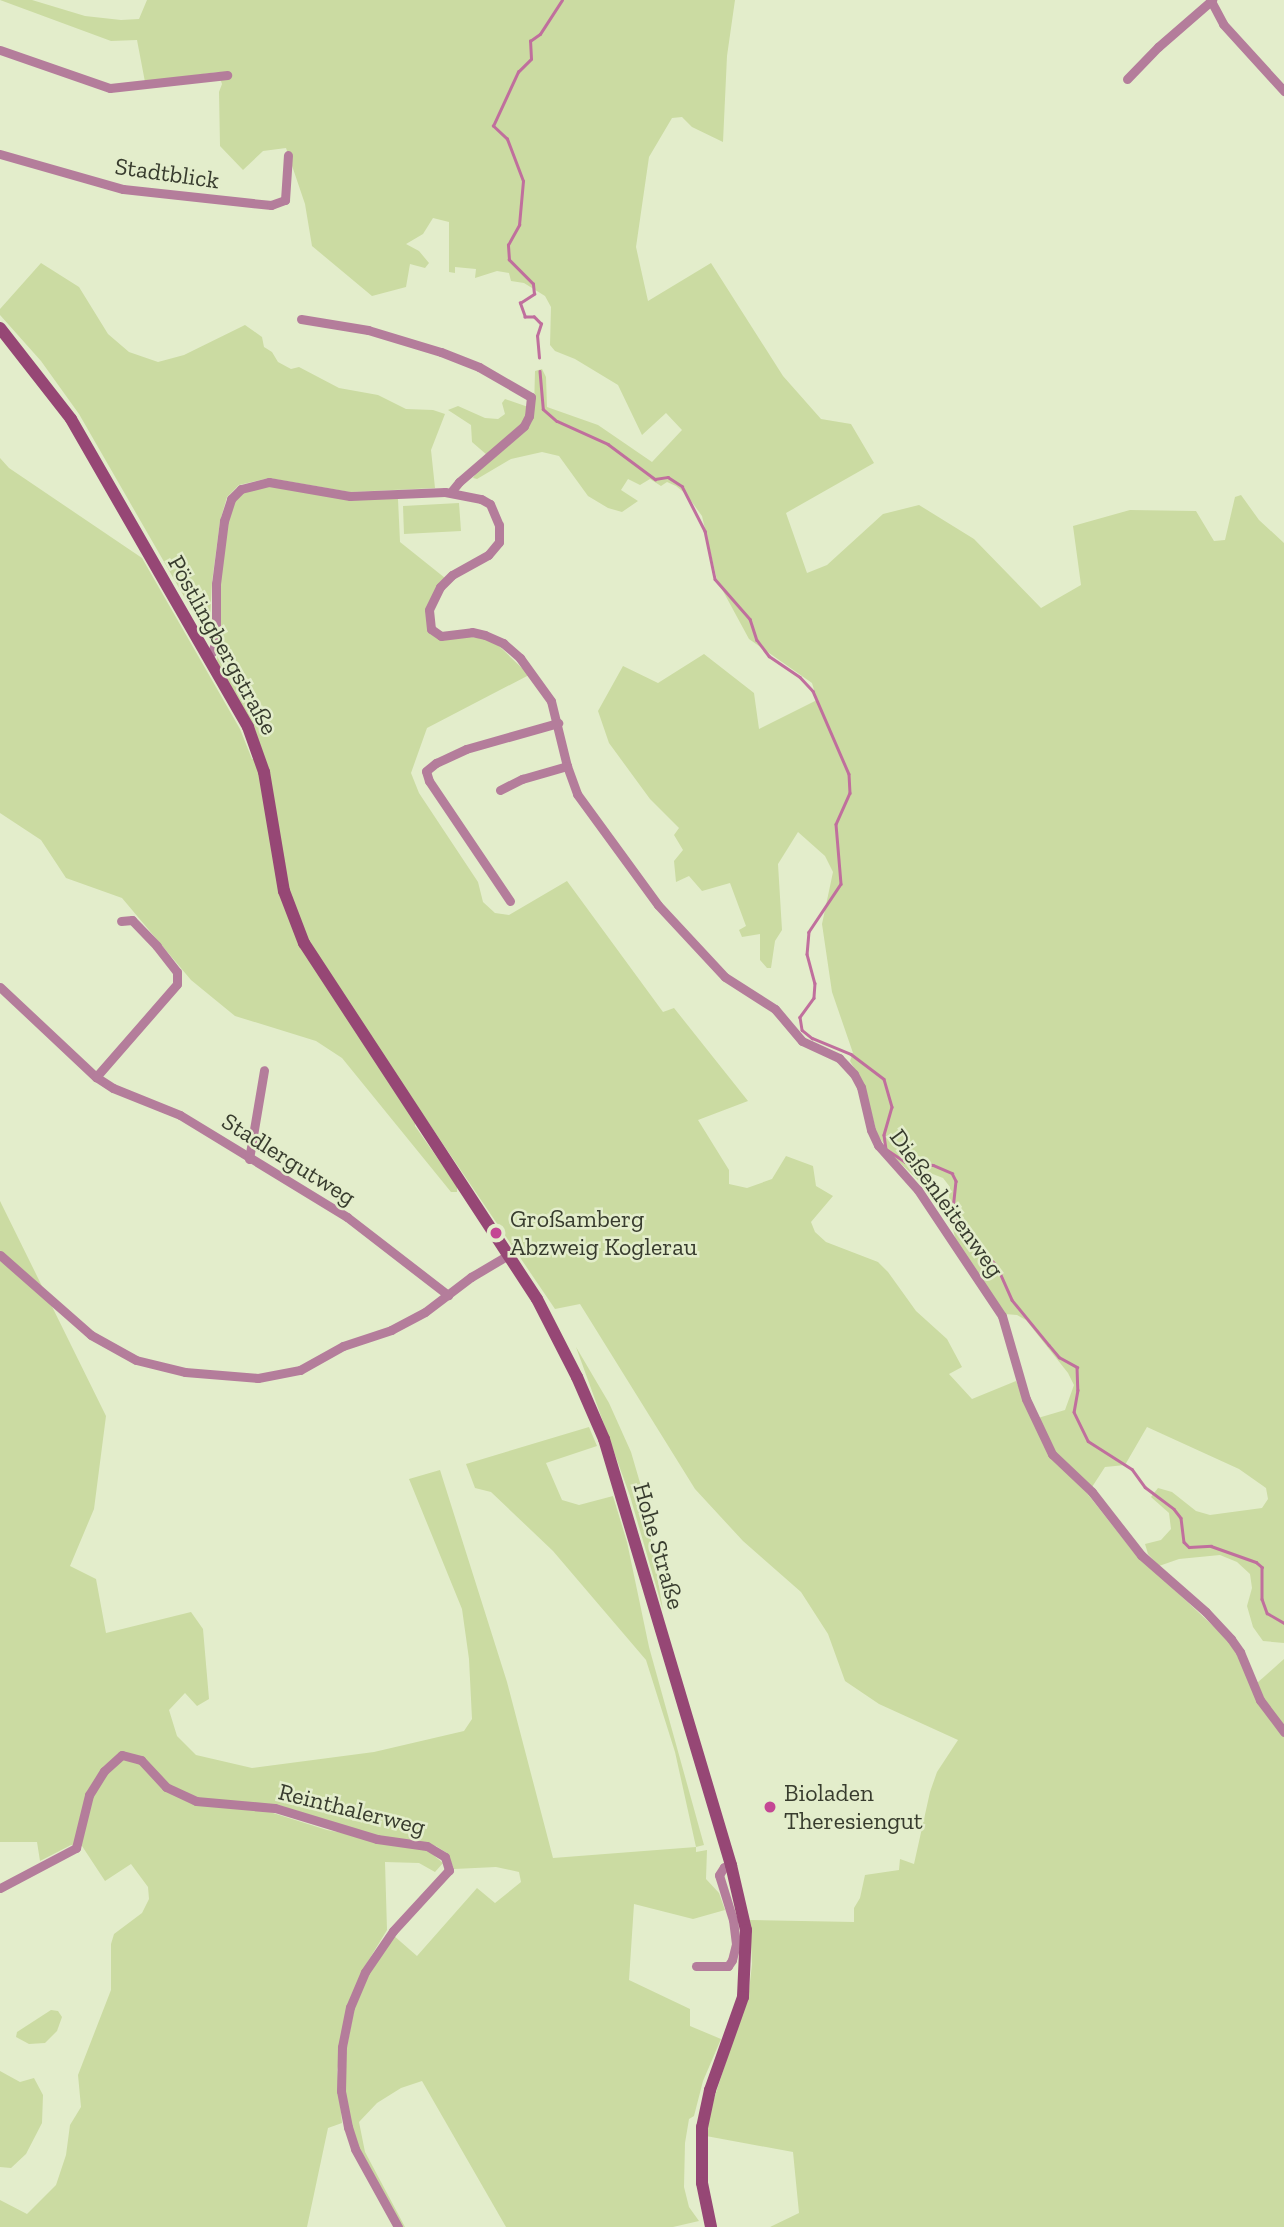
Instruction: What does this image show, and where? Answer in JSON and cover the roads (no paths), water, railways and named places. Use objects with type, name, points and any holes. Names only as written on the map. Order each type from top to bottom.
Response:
[{"type":"main road","name":"Pöstlingbergstraße","points":[[0,328],[71,419],[248,727],[260,756],[284,891],[304,943],[326,982],[510,1254]]},
{"type":"main road","name":"Hohe Straße","points":[[510,1254],[559,1339],[604,1439],[731,1864],[746,1930],[746,1978],[737,2020],[710,2090],[702,2127],[702,2183],[711,2227]]},
{"type":"street","points":[[1127,79],[1158,47],[1212,1],[1223,24],[1284,91]]},
{"type":"street","points":[[0,50],[110,88],[227,75]]},
{"type":"street","name":"Stadtblick","points":[[0,154],[123,189],[271,205],[285,200],[288,155]]},
{"type":"street","points":[[301,319],[368,330],[441,352],[479,367],[531,397],[529,416],[524,426],[451,492]]},
{"type":"street","name":"Dießenleitenweg","points":[[207,655],[212,652],[216,641],[216,584],[224,521],[230,499],[241,489],[269,482],[350,496],[451,492],[491,504],[496,513],[500,538],[493,551],[452,575],[440,587],[430,607],[431,629],[441,636],[479,633],[507,646],[540,683],[558,723],[566,766],[583,804],[648,894],[728,981],[775,1009],[799,1039],[839,1058],[854,1074],[861,1087],[878,1145],[918,1190],[1002,1316],[1026,1399],[1052,1454],[1092,1492],[1141,1555],[1206,1612],[1231,1639],[1240,1652],[1260,1700],[1284,1732]]},
{"type":"street","points":[[510,901],[429,781],[426,771],[436,763],[466,749],[558,723]]},
{"type":"street","points":[[500,790],[527,777],[566,766]]},
{"type":"street","points":[[96,1077],[177,984],[177,972],[157,946],[132,920],[121,921]]},
{"type":"street","name":"Stadlergutweg","points":[[0,987],[96,1077],[113,1088],[180,1115],[358,1225],[448,1295]]},
{"type":"street","points":[[249,1158],[264,1070]]},
{"type":"street","points":[[0,1255],[85,1330],[124,1354],[168,1369],[229,1377],[270,1378],[300,1370],[343,1346],[391,1330],[510,1254]]},
{"type":"street","name":"Reinthalerweg","points":[[0,1888],[76,1848],[89,1795],[104,1771],[122,1755],[141,1760],[166,1787],[197,1801],[275,1808],[377,1839],[427,1846],[445,1857],[449,1870],[393,1931],[365,1972],[350,2007],[342,2047],[341,2091],[348,2127],[355,2148],[398,2227]]},
{"type":"street","name":"Hohe Straße","points":[[696,1966],[728,1966],[732,1961],[736,1944],[733,1920],[719,1875],[724,1867],[731,1864]]},
{"type":"waterway","points":[[539,358],[537,336],[541,324],[534,317],[525,317],[520,303],[534,294],[533,284],[509,260],[508,245],[519,225],[523,181],[507,139],[493,126],[518,72],[531,59],[530,41],[540,34],[562,0]]},
{"type":"waterway","points":[[540,371],[543,409],[557,421],[608,444],[655,479],[668,477],[682,486],[705,531],[715,579],[750,619],[757,640],[769,656],[800,677],[813,691],[849,774],[850,793],[836,824],[841,884],[809,932],[807,954],[815,983],[814,998],[800,1017],[802,1030],[812,1038],[851,1054],[884,1079],[892,1107],[884,1135],[886,1149],[905,1162],[933,1165],[952,1173],[956,1181],[953,1210],[958,1223],[997,1266],[1012,1300],[1049,1345],[1059,1357],[1077,1367],[1078,1390],[1074,1412],[1088,1441],[1132,1469],[1145,1487],[1174,1509],[1181,1518],[1184,1542],[1189,1547],[1211,1546],[1256,1562],[1262,1567],[1262,1599],[1267,1613],[1284,1623]]},
{"type":"place","name":"Großamberg Abzweig Koglerau","points":[[496,1233]]},
{"type":"place","name":"Bioladen Theresiengut","points":[[770,1807]]}]
